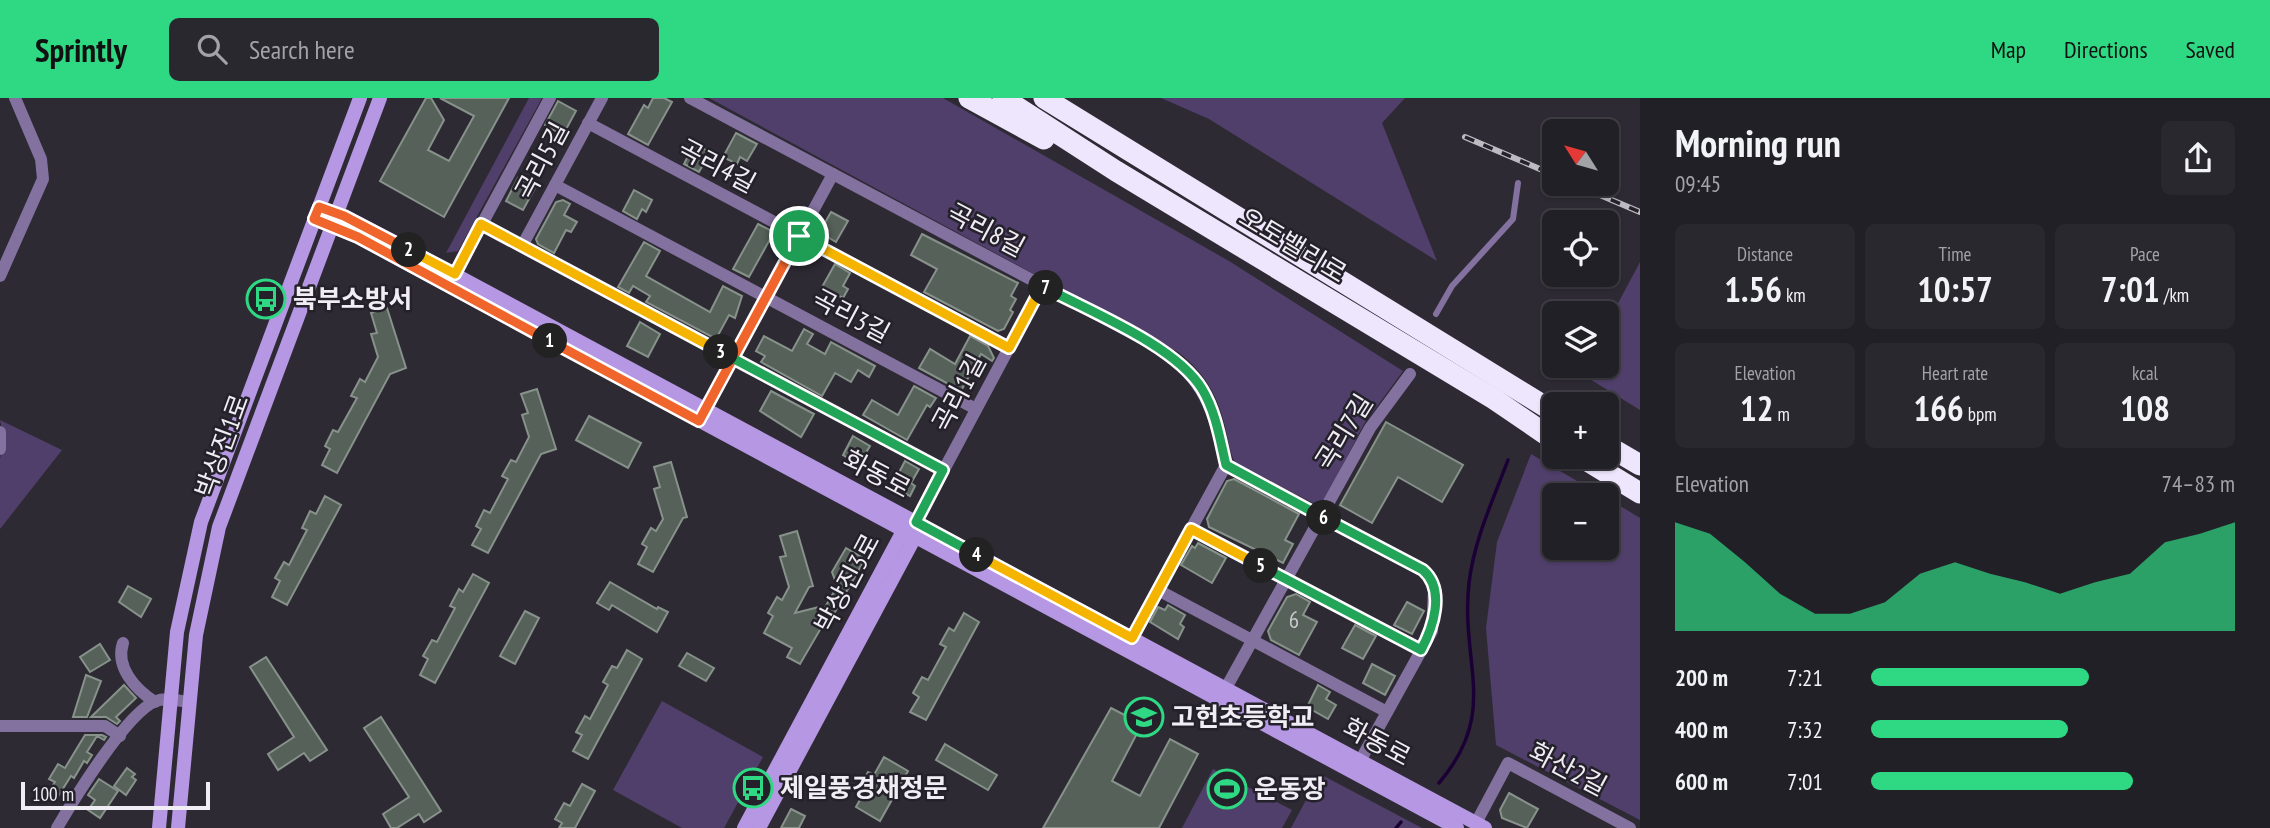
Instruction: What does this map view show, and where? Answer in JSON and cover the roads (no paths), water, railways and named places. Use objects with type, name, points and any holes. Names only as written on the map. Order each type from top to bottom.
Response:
[{"type":"highway","points":[[969,98],[1050,143],[1145,189]]},
{"type":"highway","name":"오토밸리로","points":[[1003,98],[1145,189],[1494,398],[1542,432]]},
{"type":"highway","name":"오토밸리로","points":[[1044,98],[1542,404]]},
{"type":"highway","points":[[1053,98],[1086,124]]},
{"type":"highway","points":[[1619,453],[1640,466]]},
{"type":"highway","points":[[1601,469],[1640,493]]},
{"type":"street","points":[[0,276],[43,179],[41,159],[15,98]]},
{"type":"street","name":"박상진1로","points":[[159,828],[181,610],[201,522],[360,98]]},
{"type":"street","name":"박상진1로","points":[[178,828],[196,635],[219,527],[380,98]]},
{"type":"street","points":[[455,274],[550,98]]},
{"type":"street","name":"곡리5길","points":[[523,246],[602,98]]},
{"type":"street","name":"곡리8길","points":[[690,98],[1156,346],[1194,377],[1210,406],[1226,465]]},
{"type":"street","name":"곡리4길","points":[[588,123],[1009,348]]},
{"type":"street","points":[[702,415],[833,174]]},
{"type":"street","name":"곡리3길","points":[[555,185],[976,409]]},
{"type":"street","name":"화동로","points":[[316,213],[455,274],[702,415],[911,530],[1223,695],[1457,828]]},
{"type":"street","name":"화동로","points":[[334,220],[702,415]]},
{"type":"street","points":[[481,224],[943,470]]},
{"type":"street","name":"곡리1길","points":[[911,530],[1042,286]]},
{"type":"street","name":"곡리7길","points":[[1223,695],[1370,428],[1410,374]]},
{"type":"street","points":[[0,432],[0,449]]},
{"type":"street","points":[[1128,644],[1226,465],[1423,570],[1430,578],[1434,589],[1434,624],[1360,761]]},
{"type":"street","points":[[1191,529],[1421,650]]},
{"type":"street","name":"박상진3로","points":[[744,828],[911,530]]},
{"type":"street","name":"박상진3로","points":[[759,828],[911,530]]},
{"type":"street","points":[[1158,590],[1387,712]]},
{"type":"street","points":[[123,643],[120,656],[128,676],[155,702]]},
{"type":"street","name":"화동로","points":[[1223,695],[1360,761],[1476,827]]},
{"type":"street","points":[[57,828],[120,736],[155,702],[189,702]]},
{"type":"street","points":[[0,726],[105,726],[120,736]]},
{"type":"street","name":"화산2길","points":[[1476,827],[1508,763],[1630,828]]},
{"type":"lane","points":[[1436,314],[1452,286],[1513,219],[1518,183]]},
{"type":"waterway","points":[[1439,783],[1457,757],[1468,733],[1473,710],[1474,687],[1468,612],[1471,567],[1490,505],[1508,460]]},
{"type":"waterway","points":[[1396,828],[1401,822]]},
{"type":"railway","points":[[1465,137],[1542,170]]},
{"type":"railway","points":[[1602,196],[1640,212]]},
{"type":"place","name":"북부소방서","points":[[266,299]]},
{"type":"place","name":"고헌초등학교","points":[[1144,717]]},
{"type":"place","name":"제일풍경채정문","points":[[753,788]]},
{"type":"place","name":"운동장","points":[[1227,789]]}]
